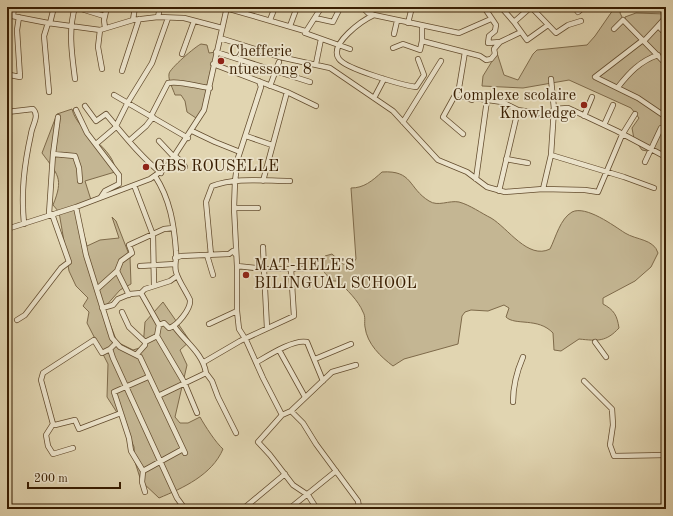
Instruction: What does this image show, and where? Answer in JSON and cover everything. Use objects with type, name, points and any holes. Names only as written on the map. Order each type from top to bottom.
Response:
[{"type":"street","points":[[13,16],[14,7]]},
{"type":"street","points":[[49,92],[44,36],[54,7]]},
{"type":"street","points":[[75,79],[71,45],[72,19],[75,7],[104,16]]},
{"type":"street","points":[[105,28],[104,16],[107,7]]},
{"type":"street","points":[[133,20],[134,7]]},
{"type":"street","points":[[158,17],[160,7]]},
{"type":"street","points":[[7,230],[134,185],[161,172],[188,138],[204,110],[210,88],[213,64],[227,7],[306,31],[306,33],[340,44],[350,49]]},
{"type":"street","points":[[270,20],[275,7]]},
{"type":"street","points":[[290,26],[298,7]]},
{"type":"street","points":[[362,7],[368,13],[374,15],[459,33],[491,19]]},
{"type":"street","points":[[408,23],[412,7]]},
{"type":"street","points":[[448,7],[459,9],[468,7]]},
{"type":"street","points":[[484,7],[496,25],[495,31],[489,36],[488,42],[500,42]]},
{"type":"street","points":[[500,7],[514,22],[527,40],[548,25]]},
{"type":"street","points":[[514,22],[531,7],[556,33],[568,25],[581,21]]},
{"type":"street","points":[[574,7],[578,12],[584,7]]},
{"type":"street","points":[[306,31],[321,8]]},
{"type":"street","points":[[315,18],[334,22],[340,8]]},
{"type":"street","points":[[7,15],[72,27],[100,30],[133,20],[158,17],[184,18],[222,28]]},
{"type":"street","points":[[374,15],[353,27],[340,44],[337,55],[343,63],[384,79],[416,87],[423,92]]},
{"type":"street","points":[[10,75],[20,77],[16,30],[19,17]]},
{"type":"street","points":[[666,17],[643,40],[595,77],[618,87],[656,109],[666,117]]},
{"type":"street","points":[[96,144],[116,127],[128,102],[152,63],[168,18]]},
{"type":"street","points":[[122,71],[139,20]]},
{"type":"street","points":[[614,29],[623,20],[666,62]]},
{"type":"street","points":[[182,54],[194,21]]},
{"type":"street","points":[[394,34],[397,21]]},
{"type":"street","points":[[393,48],[403,44],[420,50],[422,41],[422,26]]},
{"type":"street","points":[[658,26],[666,34]]},
{"type":"street","points":[[100,30],[98,47],[102,69]]},
{"type":"street","points":[[422,41],[480,56],[486,60],[491,59],[495,54],[494,48],[500,42],[522,32]]},
{"type":"street","points":[[220,38],[280,57],[330,68],[393,111],[438,160],[468,172],[487,187],[499,191],[528,191],[543,189],[585,190],[598,192],[622,135],[635,114]]},
{"type":"street","points":[[316,64],[321,39]]},
{"type":"street","points":[[216,52],[310,82]]},
{"type":"street","points":[[463,134],[443,118],[456,94],[461,80],[465,52]]},
{"type":"street","points":[[618,87],[631,71],[646,59],[658,55]]},
{"type":"street","points":[[416,87],[424,75],[418,59]]},
{"type":"street","points":[[403,122],[441,61]]},
{"type":"street","points":[[270,86],[279,62]]},
{"type":"street","points":[[213,64],[287,92],[316,106]]},
{"type":"street","points":[[374,98],[384,79]]},
{"type":"street","points":[[543,189],[551,155],[554,109],[551,79]]},
{"type":"street","points":[[129,141],[146,126],[168,83],[176,81],[184,85],[210,88]]},
{"type":"street","points":[[259,81],[261,87],[240,152],[235,181],[234,208],[237,266],[237,311],[239,329],[246,340],[282,415]]},
{"type":"street","points":[[263,181],[287,92]]},
{"type":"street","points":[[456,94],[467,99],[472,100],[474,98],[502,102],[518,110],[550,115],[554,109]]},
{"type":"street","points":[[114,95],[188,138]]},
{"type":"street","points":[[584,116],[592,97]]},
{"type":"street","points":[[7,99],[8,112],[33,109],[36,112],[23,179],[22,198],[24,224]]},
{"type":"street","points":[[476,179],[486,100]]},
{"type":"street","points":[[604,125],[613,105]]},
{"type":"street","points":[[85,106],[96,121],[106,114],[150,164],[161,172]]},
{"type":"street","points":[[554,109],[568,108],[666,157]]},
{"type":"street","points":[[76,110],[87,133],[119,175],[119,184],[105,191],[101,197]]},
{"type":"street","points":[[499,191],[518,110]]},
{"type":"street","points":[[17,320],[25,315],[60,268],[69,262],[50,214],[52,154],[58,117]]},
{"type":"street","points":[[644,162],[661,128]]},
{"type":"street","points":[[192,131],[240,152]]},
{"type":"street","points":[[246,136],[272,145]]},
{"type":"street","points":[[159,142],[183,163],[185,167]]},
{"type":"street","points":[[52,154],[75,156],[78,164],[80,181]]},
{"type":"street","points":[[551,155],[607,171],[654,188]]},
{"type":"street","points":[[506,159],[528,163]]},
{"type":"street","points":[[155,176],[166,195],[173,228],[177,276],[190,300],[189,309],[174,326],[169,328],[164,323],[158,325]]},
{"type":"street","points":[[213,275],[209,255],[206,202],[212,186],[220,183],[235,181],[290,181]]},
{"type":"street","points":[[134,185],[153,236],[154,285]]},
{"type":"street","points":[[76,206],[86,255],[98,289],[110,334],[116,343],[138,354],[184,451],[160,461],[143,471]]},
{"type":"street","points":[[234,208],[258,208]]},
{"type":"street","points":[[98,289],[117,271],[120,261],[132,253],[129,245],[153,236],[164,229],[173,228]]},
{"type":"street","points":[[263,247],[267,328]]},
{"type":"street","points":[[175,258],[181,256],[229,254],[234,251],[236,255]]},
{"type":"street","points":[[176,252],[181,256]]},
{"type":"street","points":[[140,266],[175,264]]},
{"type":"street","points":[[237,266],[264,269],[302,270]]},
{"type":"street","points":[[204,362],[240,341],[246,340],[267,328],[294,316],[291,269]]},
{"type":"street","points":[[117,271],[129,294]]},
{"type":"street","points":[[102,308],[113,305],[118,299],[129,294],[141,293],[145,289],[170,281],[177,276]]},
{"type":"street","points":[[141,293],[158,325],[157,336],[184,382],[197,413]]},
{"type":"street","points":[[209,324],[237,311]]},
{"type":"street","points":[[122,312],[129,327],[145,342]]},
{"type":"street","points":[[174,326],[204,362],[206,373],[212,381],[218,397],[236,433]]},
{"type":"street","points":[[138,354],[145,345],[145,342],[157,336]]},
{"type":"street","points":[[73,448],[53,454],[48,446],[46,435],[53,424],[41,380],[43,373],[94,340],[102,353],[110,349],[116,343]]},
{"type":"street","points":[[257,362],[279,350],[302,341],[307,342],[323,381]]},
{"type":"street","points":[[595,342],[606,357]]},
{"type":"street","points":[[315,359],[351,344]]},
{"type":"street","points":[[110,349],[125,388],[177,498],[185,509]]},
{"type":"street","points":[[279,350],[305,397]]},
{"type":"street","points":[[513,402],[513,391],[517,370],[523,357]]},
{"type":"street","points":[[317,509],[308,495],[293,485],[258,442],[282,415],[291,411],[332,372],[356,365]]},
{"type":"street","points":[[158,396],[184,382],[206,373]]},
{"type":"street","points":[[145,492],[142,482],[143,471],[131,451],[129,438],[114,392],[148,377]]},
{"type":"street","points":[[584,381],[612,409],[613,425],[610,444],[614,456],[666,455]]},
{"type":"street","points":[[291,411],[303,423],[316,444],[358,501],[359,507]]},
{"type":"street","points":[[53,424],[55,425],[74,420],[79,429],[121,413]]},
{"type":"street","points":[[290,509],[336,471]]},
{"type":"street","points":[[243,509],[285,474]]},
{"type":"shaded area","points":[[615,7],[621,7],[620,13],[625,23],[625,17],[636,13],[666,14],[666,158],[663,154],[642,150],[634,139],[632,128],[639,118],[631,108],[569,80],[523,88],[482,86],[483,76],[497,53],[504,75],[518,80],[533,54],[537,50],[587,45]]},
{"type":"shaded area","points":[[201,44],[207,45],[209,53],[216,52],[211,81],[199,120],[187,112],[185,101],[181,95],[175,95],[170,82],[169,74],[178,63]]},
{"type":"shaded area","points":[[72,109],[81,126],[103,148],[114,163],[115,172],[85,181],[91,200],[76,207],[87,246],[100,240],[119,238],[112,217],[116,221],[130,257],[131,284],[120,290],[104,308],[117,342],[133,350],[143,347],[145,322],[163,302],[190,341],[180,350],[187,365],[175,417],[180,423],[188,423],[200,417],[214,439],[223,449],[212,466],[196,480],[159,498],[141,481],[135,462],[134,447],[125,425],[107,397],[108,364],[87,323],[89,312],[83,306],[88,298],[76,286],[69,271],[59,212],[53,205],[58,189],[58,177],[42,153],[57,114]]},
{"type":"shaded area","points":[[382,172],[392,172],[405,177],[422,196],[432,203],[459,202],[471,207],[491,218],[526,247],[534,250],[542,251],[550,249],[564,219],[572,212],[585,211],[600,217],[629,235],[649,242],[656,248],[658,253],[651,267],[635,281],[603,298],[603,304],[610,308],[616,316],[619,328],[606,338],[601,340],[579,339],[561,351],[554,350],[553,333],[541,325],[510,320],[506,317],[509,308],[504,305],[488,311],[471,310],[465,312],[462,316],[458,344],[404,359],[393,366],[375,350],[366,333],[364,314],[358,303],[338,281],[332,281],[324,272],[322,267],[325,256],[332,254],[343,264],[351,266],[356,259],[351,188],[364,185]]},
{"type":"place","name":"Chefferie ntuessong 8","points":[[221,61]]},
{"type":"place","name":"Complexe scolaire Knowledge","points":[[584,105]]},
{"type":"place","name":"GBS ROUSELLE","points":[[146,167]]},
{"type":"place","name":"MAT-HELE'S BILINGUAL SCHOOL","points":[[246,275]]}]
